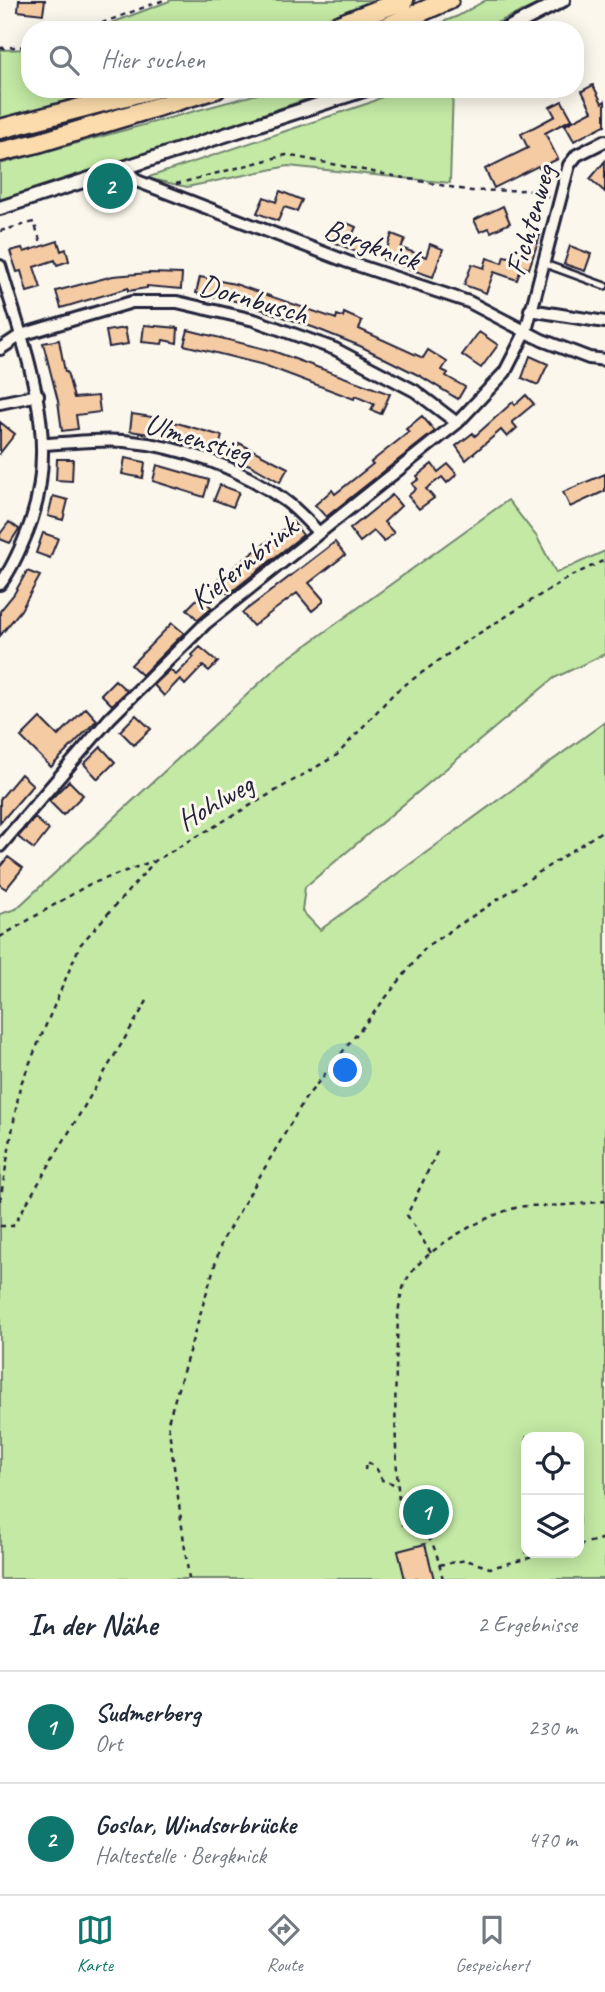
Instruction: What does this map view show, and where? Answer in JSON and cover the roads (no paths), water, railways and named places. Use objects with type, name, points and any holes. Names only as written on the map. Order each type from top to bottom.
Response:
[{"type":"highway","points":[[349,21],[404,0]]},
{"type":"highway","points":[[400,21],[449,0]]},
{"type":"highway","points":[[0,129],[119,98]]},
{"type":"highway","points":[[0,152],[186,98]]},
{"type":"street","points":[[522,21],[563,0]]},
{"type":"street","points":[[0,208],[340,98]]},
{"type":"street","name":"Fichtenweg","points":[[526,331],[569,165],[577,155],[605,141]]},
{"type":"street","name":"Bergknick","points":[[126,169],[137,181],[348,262],[469,302],[542,340],[589,358],[605,360]]},
{"type":"street","points":[[0,266],[37,395],[44,444],[42,479],[34,518],[0,584]]},
{"type":"street","name":"Dornbusch","points":[[0,349],[20,335],[132,302],[177,302],[254,320],[335,349],[415,391],[457,423]]},
{"type":"street","points":[[530,310],[605,322]]},
{"type":"street","name":"Kiefernbrink","points":[[0,846],[110,718],[206,623],[457,423],[505,372],[526,331]]},
{"type":"street","points":[[0,403],[37,395]]},
{"type":"street","name":"Ulmenstieg","points":[[44,444],[122,441],[163,447],[210,461],[254,480],[286,501],[319,533]]},
{"type":"lane","points":[[542,262],[605,286]]},
{"type":"place","name":"Goslar, Windsorbrücke","points":[[110,186]]},
{"type":"place","name":"Sudmerberg","points":[[426,1512]]}]
